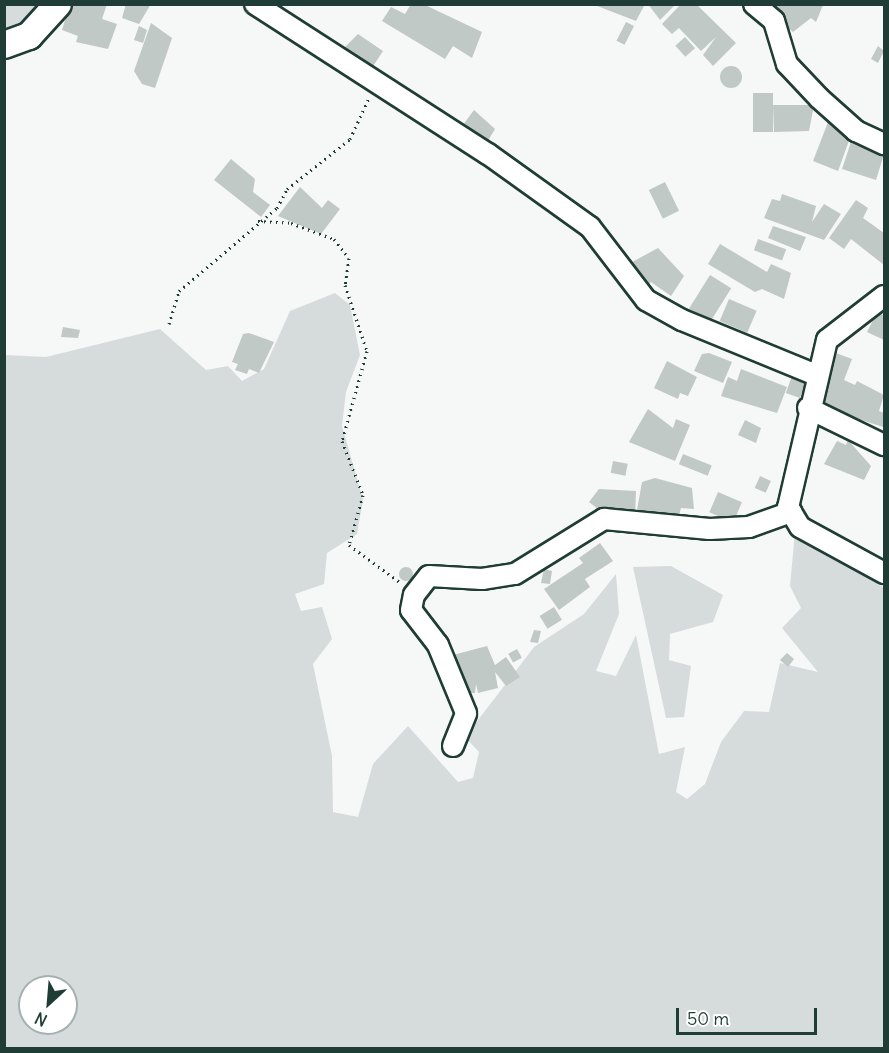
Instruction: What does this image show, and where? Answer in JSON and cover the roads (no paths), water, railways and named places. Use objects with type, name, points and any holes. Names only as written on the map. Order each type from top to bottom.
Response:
[{"type":"main road","points":[[4,45],[29,36],[58,4]]},
{"type":"street","points":[[255,4],[375,86],[488,154],[590,228],[646,300],[682,320],[816,375]]},
{"type":"street","points":[[754,4],[774,21],[788,64],[819,98],[856,131],[885,144]]},
{"type":"street","points":[[885,296],[827,340],[808,408],[791,512],[800,527],[885,573]]},
{"type":"street","points":[[808,408],[885,445]]},
{"type":"street","points":[[453,746],[466,713],[438,645],[411,610],[417,590],[429,576],[482,579],[515,574],[604,519],[710,529],[750,527],[791,512]]}]
